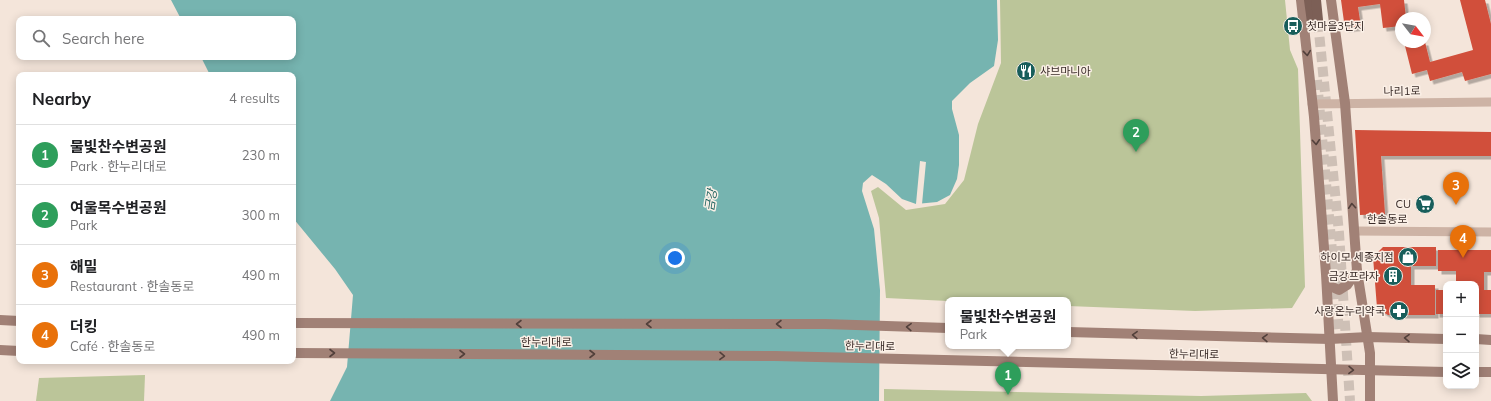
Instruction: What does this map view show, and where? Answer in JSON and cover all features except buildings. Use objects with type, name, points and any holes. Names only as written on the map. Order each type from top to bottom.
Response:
[{"type":"main road","points":[[1309,0],[1315,22],[1316,0]]},
{"type":"street","points":[[1301,0],[1312,104],[1326,274],[1334,401]]},
{"type":"street","points":[[1331,0],[1345,103],[1357,271],[1368,337],[1370,401]]},
{"type":"street","name":"나리1로","points":[[1312,104],[1491,102]]},
{"type":"street","name":"한솔동로","points":[[1354,231],[1491,232]]},
{"type":"street","points":[[1326,274],[1330,286],[1339,290],[1347,285],[1357,271]]},
{"type":"street","points":[[0,320],[16,321]]},
{"type":"street","name":"한누리대로","points":[[296,323],[825,324],[945,328]]},
{"type":"street","name":"한누리대로","points":[[1071,332],[1330,339],[1368,337],[1443,339]]},
{"type":"street","points":[[1479,339],[1491,340]]},
{"type":"street","points":[[0,350],[16,351]]},
{"type":"street","name":"한누리대로","points":[[296,353],[775,356],[1443,372]]},
{"type":"street","points":[[1479,372],[1491,372]]},
{"type":"green space","points":[[1000,0],[1285,0],[1290,50],[1298,69],[1305,287],[1292,308],[1195,311],[1071,306],[1071,297],[945,297],[945,301],[886,298],[879,218],[871,191],[878,187],[906,210],[945,204],[964,180],[978,124],[1001,63]]},
{"type":"green space","points":[[145,375],[144,401],[36,401],[39,378]]},
{"type":"green space","points":[[884,389],[1201,396],[1306,393],[1312,401],[884,401]]},
{"type":"water","name":"금강","points":[[171,0],[997,0],[998,40],[994,66],[970,83],[952,101],[952,109],[959,135],[959,165],[957,179],[950,195],[937,202],[916,204],[902,199],[886,184],[872,175],[863,183],[862,191],[874,229],[880,290],[879,401],[330,401],[347,367],[353,295],[335,269],[296,222],[296,72],[208,72],[202,60],[296,60],[296,16],[179,16]]},
{"type":"pier","points":[[920,161],[926,162],[922,204],[916,204]]},
{"type":"tunnel","points":[[1318,22],[1339,233],[1350,401]]},
{"type":"tunnel","points":[[1317,80],[1339,331]]},
{"type":"place","name":"첫마을3단지","points":[[1293,26]]},
{"type":"place","name":"샤브마니아","points":[[1026,71]]},
{"type":"place","name":"여울목수변공원","points":[[1136,152]]},
{"type":"place","name":"CU","points":[[1425,204]]},
{"type":"place","name":"해밀","points":[[1456,205]]},
{"type":"place","name":"하이모 세종지점","points":[[1408,257]]},
{"type":"place","name":"더킹","points":[[1463,258]]},
{"type":"place","name":"금강프라자","points":[[1393,276]]},
{"type":"place","name":"사랑온누리약국","points":[[1399,311]]},
{"type":"place","name":"물빛찬수변공원","points":[[1008,395]]}]
